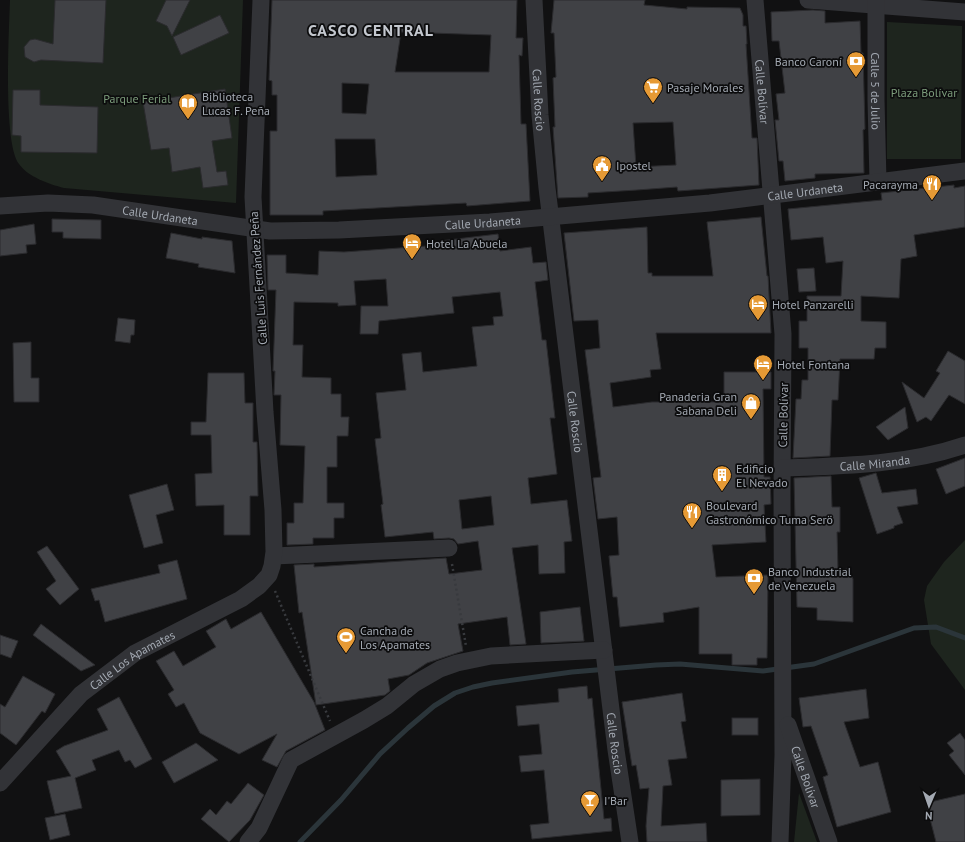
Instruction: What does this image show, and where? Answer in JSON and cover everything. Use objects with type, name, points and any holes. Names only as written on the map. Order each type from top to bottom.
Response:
[{"type":"street","name":"Calle Luis Fernández Peña","points":[[261,0],[253,197],[265,412],[273,510],[274,556]]},
{"type":"street","name":"Calle Roscio","points":[[534,0],[540,115],[550,216],[608,680],[630,842]]},
{"type":"street","name":"Calle Bolívar","points":[[756,0],[783,334],[783,711],[780,842]]},
{"type":"street","points":[[808,0],[876,3],[965,12]]},
{"type":"street","name":"Calle 5 de Julio","points":[[876,3],[878,182]]},
{"type":"street","name":"Calle Urdaneta","points":[[0,206],[48,203],[93,205],[255,229],[289,232],[550,216],[710,203],[965,171]]},
{"type":"street","name":"Calle Miranda","points":[[782,468],[841,466],[900,460],[927,456],[965,445]]},
{"type":"street","points":[[269,575],[274,556],[449,548]]},
{"type":"street","name":"Calle Los Apamates","points":[[0,783],[76,699],[109,673],[135,654],[161,639],[241,599],[259,586],[269,575]]},
{"type":"street","points":[[248,842],[259,828],[291,760],[387,706],[414,684],[440,669],[469,660],[491,656],[605,656]]},
{"type":"street","name":"Calle Bolívar","points":[[783,711],[829,842]]},
{"type":"path","points":[[449,548],[469,660]]},
{"type":"path","points":[[269,575],[336,735]]},
{"type":"green space","name":"Parque Ferial","points":[[10,0],[243,0],[236,203],[64,188],[39,179],[23,169],[14,152],[9,111],[8,60]]},
{"type":"green space","name":"Plaza Bolívar","points":[[887,22],[962,26],[961,159],[887,159]]},
{"type":"green space","points":[[965,540],[965,690],[931,644],[924,600],[927,586],[944,562]]},
{"type":"green space","points":[[799,793],[817,842],[794,842]]},
{"type":"building","points":[[55,0],[106,0],[103,63],[41,60],[34,62],[25,57],[24,47],[30,40],[35,39],[53,44]]},
{"type":"building","points":[[166,0],[190,0],[172,36],[167,26],[156,21]]},
{"type":"building","points":[[272,0],[517,0],[516,38],[523,38],[522,56],[519,55],[521,124],[526,124],[530,201],[467,206],[466,203],[323,211],[323,215],[270,215],[270,131],[277,131],[277,95],[272,95],[272,81],[269,80]],"holes":[[[401,32],[491,35],[489,72],[395,72]],[[342,83],[369,84],[366,114],[342,113]],[[335,139],[375,139],[377,175],[336,177]]]},
{"type":"building","points":[[554,0],[645,0],[644,5],[687,9],[687,7],[740,8],[743,15],[743,26],[746,26],[752,138],[757,138],[759,185],[678,191],[677,187],[588,193],[588,197],[558,198],[553,127],[555,127],[553,78],[556,77],[554,33],[551,33]],"holes":[[[673,122],[676,165],[636,167],[633,123]]]},
{"type":"building","points":[[813,10],[825,11],[825,23],[860,21],[861,53],[863,53],[865,129],[863,130],[864,173],[815,174],[815,178],[785,181],[783,161],[779,161],[775,120],[779,120],[776,94],[785,93],[779,41],[772,41],[771,12]]},
{"type":"building","points":[[220,15],[229,33],[181,55],[173,37]]},
{"type":"building","name":"Biblioteca Lucas F. Peña","points":[[225,89],[232,138],[212,141],[217,172],[226,171],[228,185],[203,188],[200,167],[172,172],[169,148],[151,150],[143,102]]},
{"type":"building","points":[[13,90],[40,90],[40,105],[98,107],[97,153],[21,152],[21,136],[12,135]]},
{"type":"building","points":[[954,185],[954,188],[965,186],[965,227],[914,235],[917,256],[901,259],[899,298],[861,296],[861,321],[886,322],[886,348],[875,348],[874,359],[840,359],[838,400],[832,400],[830,456],[793,458],[796,399],[801,399],[802,380],[808,380],[808,348],[799,348],[799,321],[807,321],[807,296],[841,296],[843,261],[826,263],[823,237],[791,240],[788,209],[882,200],[881,193]]},
{"type":"building","points":[[761,217],[768,276],[771,333],[656,333],[661,369],[650,370],[651,377],[610,383],[613,407],[652,402],[724,402],[724,372],[771,372],[771,389],[763,389],[764,477],[770,477],[771,504],[764,505],[766,542],[712,545],[716,577],[768,575],[767,658],[757,658],[757,665],[732,665],[732,654],[699,654],[699,607],[663,613],[664,622],[620,627],[617,597],[613,597],[609,556],[619,555],[617,517],[598,519],[593,478],[601,477],[585,350],[600,348],[598,320],[574,321],[564,233],[647,227],[648,273],[652,273],[652,276],[713,276],[707,222]]},
{"type":"building","points":[[52,219],[101,220],[101,239],[63,238],[63,232],[52,232]]},
{"type":"building","points":[[34,224],[36,244],[26,245],[27,253],[0,256],[0,230]]},
{"type":"building","points":[[171,233],[202,239],[202,237],[232,241],[235,273],[198,267],[199,264],[166,258]]},
{"type":"building","points":[[498,234],[500,251],[531,247],[533,263],[546,262],[548,280],[535,282],[542,340],[546,340],[555,418],[550,418],[557,474],[528,478],[531,504],[567,500],[572,541],[564,542],[565,573],[539,574],[538,545],[512,548],[526,644],[510,645],[507,617],[458,624],[463,651],[427,663],[409,675],[388,679],[390,691],[385,695],[316,705],[302,612],[299,613],[294,565],[314,564],[314,567],[446,558],[449,574],[482,570],[478,541],[458,544],[454,539],[434,539],[433,532],[385,537],[381,505],[383,504],[375,439],[381,438],[376,393],[406,390],[402,354],[421,352],[423,372],[477,366],[472,327],[494,325],[493,317],[503,316],[500,292],[452,297],[454,313],[379,321],[378,334],[360,334],[361,306],[388,306],[386,279],[354,281],[356,305],[338,306],[338,303],[294,302],[293,345],[303,345],[302,377],[331,378],[331,394],[341,394],[341,417],[349,417],[348,436],[337,436],[337,467],[327,467],[327,503],[344,503],[344,518],[334,518],[334,538],[313,538],[313,544],[287,545],[287,523],[294,523],[294,503],[303,503],[305,446],[280,445],[281,395],[274,395],[275,371],[273,371],[276,290],[268,290],[267,255],[286,255],[286,273],[318,275],[319,251],[344,252],[441,245],[440,241]],"holes":[[[491,496],[494,525],[462,529],[459,500]]]},
{"type":"building","points":[[814,268],[816,291],[799,292],[797,269]]},
{"type":"building","points":[[118,318],[135,320],[134,335],[131,335],[130,343],[115,341]]},
{"type":"building","points":[[31,342],[31,378],[39,378],[39,402],[14,402],[13,343]]},
{"type":"building","points":[[948,351],[965,361],[965,404],[949,395],[931,421],[926,417],[917,422],[902,382],[924,398],[940,373],[936,371]]},
{"type":"building","points":[[208,373],[244,373],[245,403],[253,403],[253,442],[257,442],[258,496],[250,496],[250,535],[224,535],[224,505],[196,506],[195,474],[212,473],[211,435],[191,435],[191,422],[206,422]]},
{"type":"building","points":[[905,407],[908,428],[888,440],[876,427]]},
{"type":"building","points":[[965,458],[965,486],[946,494],[936,469]]},
{"type":"building","points":[[876,473],[882,493],[916,489],[918,504],[897,507],[903,523],[877,534],[859,478]]},
{"type":"building","points":[[831,476],[832,507],[840,507],[840,532],[837,532],[838,571],[848,568],[853,579],[853,622],[817,620],[817,608],[797,607],[794,478]]},
{"type":"building","points":[[167,484],[174,510],[156,515],[163,543],[144,548],[129,495]]},
{"type":"building","points":[[47,546],[79,589],[60,605],[46,589],[56,581],[37,552]]},
{"type":"building","points":[[177,560],[187,599],[105,622],[99,600],[95,601],[91,589],[160,573],[158,565]]},
{"type":"building","points":[[580,607],[584,641],[541,643],[540,612]]},
{"type":"building","points":[[261,612],[314,702],[325,730],[286,751],[277,767],[262,760],[277,734],[239,754],[200,733],[184,703],[176,707],[168,694],[174,690],[156,661],[174,651],[183,666],[216,647],[206,631],[226,619],[231,629]]},
{"type":"building","points":[[41,624],[95,665],[81,671],[33,635]]},
{"type":"building","points":[[0,635],[18,641],[11,658],[0,654]]},
{"type":"building","points":[[23,676],[55,694],[45,713],[42,711],[16,745],[0,733],[0,704],[5,707]]},
{"type":"building","points":[[587,686],[588,699],[592,698],[604,819],[611,818],[612,831],[532,839],[530,825],[549,823],[544,770],[521,772],[519,756],[542,754],[539,724],[518,726],[516,706],[559,702],[558,689]]},
{"type":"building","points":[[866,689],[869,718],[844,722],[860,767],[878,762],[891,812],[837,827],[823,777],[828,775],[811,726],[803,727],[799,698]]},
{"type":"building","points":[[682,693],[686,721],[681,722],[687,758],[668,760],[672,785],[663,786],[661,826],[706,823],[707,842],[647,842],[646,826],[649,788],[640,789],[636,765],[632,766],[622,702]]},
{"type":"building","points":[[119,697],[152,759],[135,768],[130,760],[125,762],[119,750],[92,760],[96,770],[75,778],[82,808],[55,814],[47,781],[71,776],[56,751],[64,746],[108,730],[97,709]]},
{"type":"building","points":[[732,718],[758,718],[758,735],[732,735]]},
{"type":"building","points":[[960,733],[965,740],[965,775],[949,755],[954,751],[947,743]]},
{"type":"building","points":[[196,743],[218,760],[174,783],[162,762]]},
{"type":"building","points":[[760,779],[760,815],[721,816],[721,780]]},
{"type":"building","points":[[248,783],[264,795],[250,820],[229,842],[201,819],[210,809],[216,815],[227,801],[231,804]]},
{"type":"building","points":[[965,794],[965,842],[936,842],[926,803]]},
{"type":"building","points":[[65,814],[70,835],[50,840],[45,818]]},
{"type":"waterway","points":[[300,842],[341,800],[380,754],[408,728],[434,706],[455,693],[473,687],[572,672],[656,665],[680,664],[763,671],[814,664],[914,628],[936,627],[965,638]]},
{"type":"place","name":"Banco Caroní","points":[[856,78]]},
{"type":"place","name":"Pasaje Morales","points":[[653,104]]},
{"type":"place","name":"Biblioteca Lucas F. Peña","points":[[188,120]]},
{"type":"place","name":"Ipostel","points":[[602,182]]},
{"type":"place","name":"Pacarayma","points":[[932,201]]},
{"type":"place","name":"Hotel La Abuela","points":[[412,260]]},
{"type":"place","name":"Hotel Panzarelli","points":[[758,321]]},
{"type":"place","name":"Hotel Fontana","points":[[763,381]]},
{"type":"place","name":"Panaderia Gran Sabana Deli","points":[[751,420]]},
{"type":"place","name":"Edificio El Nevado","points":[[722,492]]},
{"type":"place","name":"Boulevard Gastronómico Tuma Serö","points":[[692,529]]},
{"type":"place","name":"Banco Industrial de Venezuela","points":[[754,595]]},
{"type":"place","name":"Cancha de Los Apamates","points":[[346,654]]},
{"type":"place","name":"I'Bar","points":[[590,817]]},
{"type":"district","name":"CASCO CENTRAL","points":[[371,30]]}]
